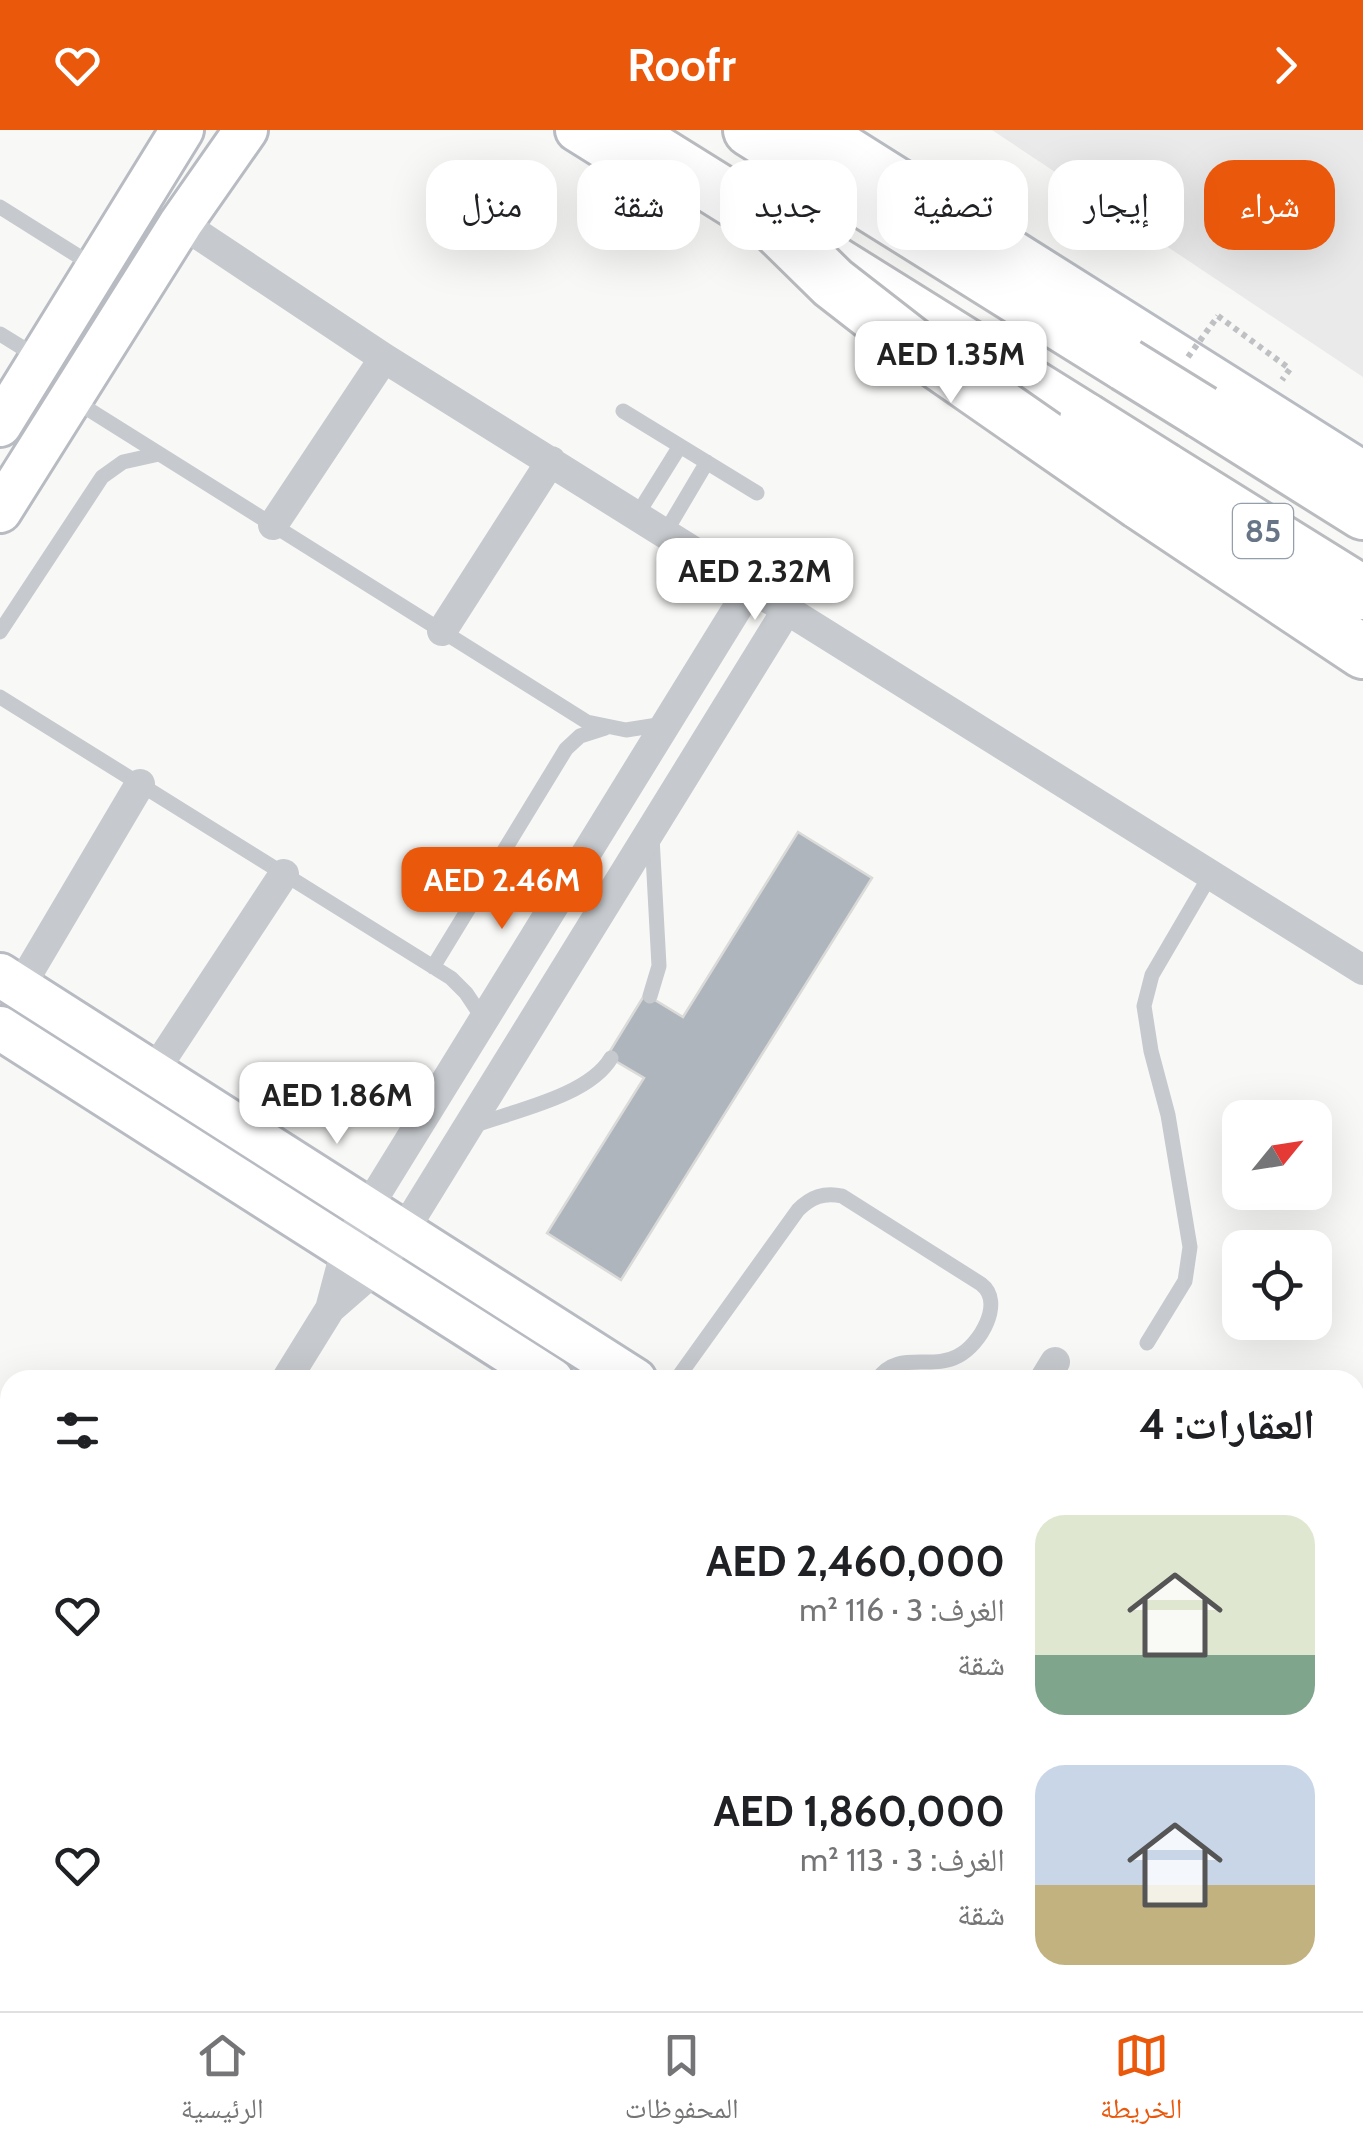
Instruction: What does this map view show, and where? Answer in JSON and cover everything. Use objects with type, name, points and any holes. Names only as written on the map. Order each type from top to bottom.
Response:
[{"type":"highway","name":"85","points":[[621,130],[720,192]]},
{"type":"highway","name":"85","points":[[779,136],[1363,513]]},
{"type":"highway","points":[[799,250],[832,283],[914,346],[1363,652]]},
{"type":"highway","name":"85","points":[[812,250],[1363,593]]},
{"type":"street","points":[[0,425],[182,130]]},
{"type":"street","points":[[5,490],[246,130]]},
{"type":"street","points":[[577,130],[1363,621]]},
{"type":"street","points":[[779,136],[1363,472]]},
{"type":"street","points":[[181,223],[384,358],[1363,970]]},
{"type":"street","points":[[273,526],[384,358]]},
{"type":"street","points":[[442,631],[551,461]]},
{"type":"street","points":[[292,1370],[361,1258],[367,1209],[751,586]]},
{"type":"street","points":[[361,1258],[403,1232],[788,608]]},
{"type":"street","points":[[140,784],[10,981],[613,1370]]},
{"type":"street","points":[[585,854],[623,878]]},
{"type":"street","points":[[153,1073],[284,874]]},
{"type":"street","points":[[537,933],[574,955]]},
{"type":"street","points":[[0,1028],[536,1370]]},
{"type":"lane","points":[[0,207],[98,268]]},
{"type":"lane","points":[[0,334],[41,359]]},
{"type":"lane","points":[[70,398],[587,722],[626,730],[664,724]]},
{"type":"lane","points":[[622,411],[757,493]]},
{"type":"lane","points":[[637,514],[680,446]]},
{"type":"lane","points":[[0,632],[102,476],[123,462],[159,454]]},
{"type":"lane","points":[[665,532],[708,462]]},
{"type":"lane","points":[[0,698],[433,967],[466,993],[484,1020]]},
{"type":"lane","points":[[433,967],[566,749],[580,736],[605,728]]},
{"type":"lane","points":[[650,996],[658,966],[652,832]]},
{"type":"lane","points":[[1147,1342],[1185,1281],[1190,1248],[1168,1115],[1144,1006],[1152,976],[1211,874]]},
{"type":"lane","points":[[464,1129],[578,1088],[598,1075],[612,1058]]},
{"type":"lane","points":[[683,1370],[798,1210],[813,1198],[832,1194],[842,1196],[988,1288],[993,1302],[993,1309],[973,1344],[958,1357],[896,1363],[888,1370]]},
{"type":"path","points":[[1218,316],[1290,369]]},
{"type":"shaded area","points":[[992,130],[1363,130],[1363,377],[1172,250],[1184,250],[1184,160],[1048,160],[1048,167]]},
{"type":"building","points":[[798,832],[872,878],[621,1280],[547,1233],[644,1078],[607,1056],[645,994],[683,1017]]}]
